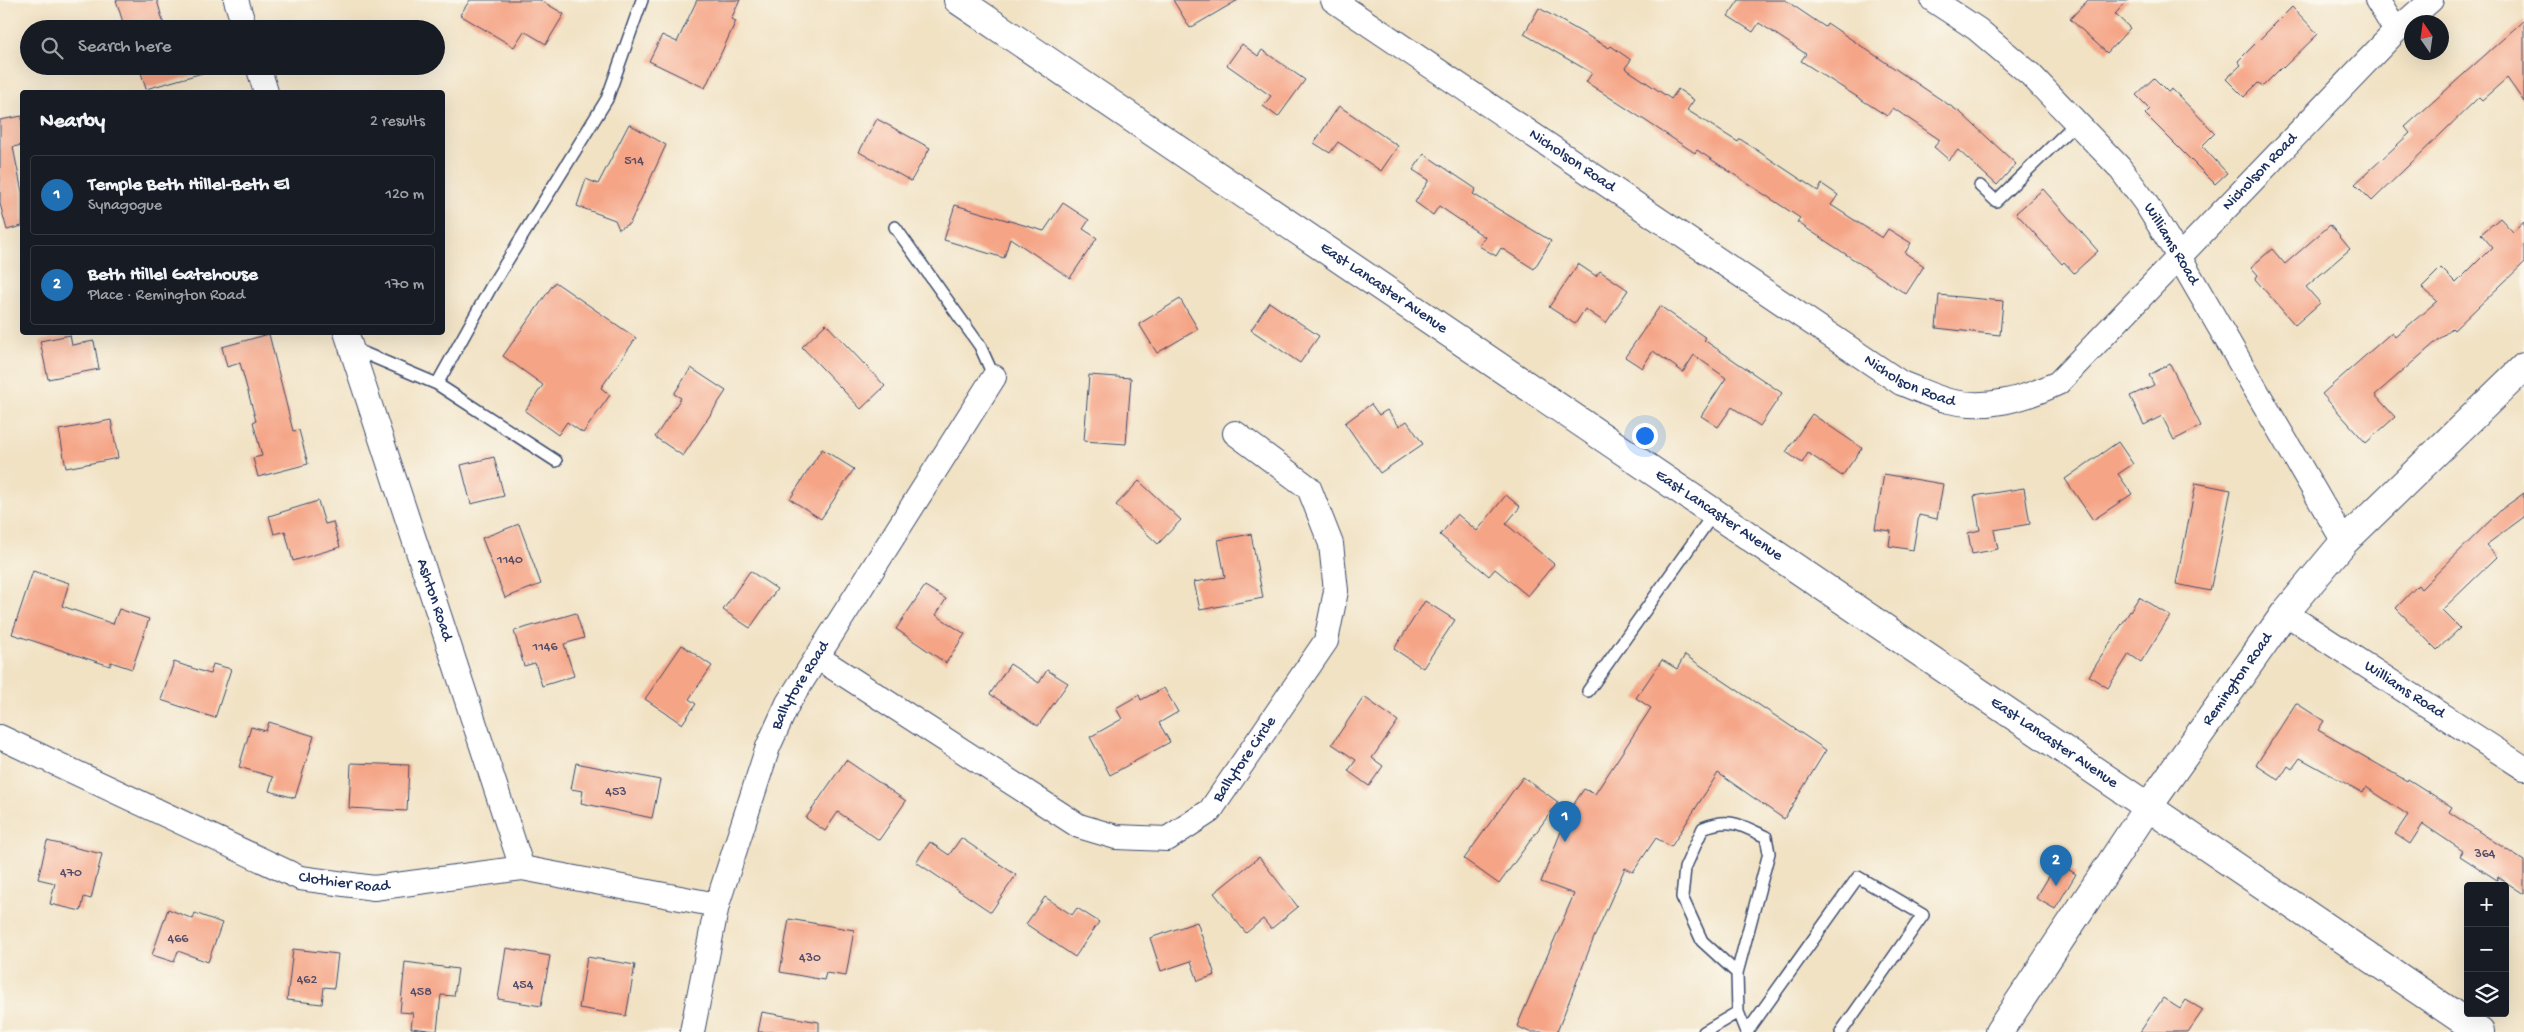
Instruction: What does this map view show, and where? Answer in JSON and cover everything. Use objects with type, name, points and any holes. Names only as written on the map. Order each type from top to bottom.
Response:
[{"type":"main road","name":"East Lancaster Avenue","points":[[958,0],[2480,1032]]},
{"type":"main road","name":"Remington Road","points":[[1999,1032],[2148,807],[2285,613],[2344,542],[2524,367]]},
{"type":"street","points":[[236,0],[242,20]]},
{"type":"street","name":"Nicholson Road","points":[[1333,0],[1901,383],[1949,401],[1988,405],[2029,396],[2058,383],[2396,31],[2431,0]]},
{"type":"street","name":"Williams Road","points":[[1932,0],[1977,30],[2030,74],[2120,167],[2145,202],[2179,258],[2344,542]]},
{"type":"street","points":[[2377,0],[2396,31]]},
{"type":"street","points":[[261,75],[265,90]]},
{"type":"street","name":"Ashton Road","points":[[348,340],[522,868]]},
{"type":"street","name":"Ballytore Road","points":[[692,1032],[717,905],[768,747],[788,703],[994,377]]},
{"type":"street","name":"Ballytore Circle","points":[[817,657],[1079,826],[1116,837],[1167,839],[1210,811],[1282,706],[1326,641],[1336,591],[1331,544],[1309,488],[1235,433]]},
{"type":"street","name":"Williams Road","points":[[2285,613],[2524,768]]},
{"type":"street","name":"Clothier Road","points":[[0,736],[300,878],[374,888],[522,868],[717,905]]},
{"type":"lane","points":[[437,384],[491,287],[607,99],[642,0]]},
{"type":"lane","points":[[1980,186],[1996,201],[2077,122]]},
{"type":"lane","points":[[895,226],[980,346],[994,377]]},
{"type":"lane","points":[[348,340],[437,384],[556,461]]},
{"type":"lane","points":[[1588,691],[1714,513]]},
{"type":"lane","points":[[1737,973],[1702,941],[1682,897],[1685,868],[1703,828],[1717,822],[1734,822],[1766,837],[1769,853],[1737,973],[1738,1012],[1747,1032]]},
{"type":"lane","points":[[1747,1032],[1858,877],[1923,915],[1841,1032]]},
{"type":"lane","points":[[1704,1032],[1738,1012]]},
{"type":"building","points":[[116,0],[157,0],[163,20],[122,20]]},
{"type":"building","points":[[470,0],[540,0],[564,14],[546,44],[524,31],[514,47],[460,15]]},
{"type":"building","points":[[697,0],[740,0],[731,19],[736,21],[705,88],[649,61],[662,35],[677,42]]},
{"type":"building","points":[[1173,0],[1238,0],[1190,28]]},
{"type":"building","points":[[1739,0],[1785,0],[1825,27],[1827,23],[1961,113],[2016,164],[1997,185],[1958,150],[1949,160],[1934,147],[1940,140],[1893,108],[1887,116],[1801,61],[1806,54],[1759,23],[1753,32],[1728,16]]},
{"type":"building","points":[[2088,0],[2128,0],[2115,14],[2130,28],[2107,53],[2070,19]]},
{"type":"building","points":[[2292,7],[2318,34],[2263,86],[2258,83],[2244,97],[2226,79],[2241,65],[2238,61]]},
{"type":"building","points":[[1539,8],[1609,48],[1611,46],[1631,60],[1625,68],[1671,99],[1678,89],[1694,100],[1687,110],[1738,142],[1740,139],[1818,191],[1822,184],[1838,195],[1831,205],[1882,238],[1888,229],[1911,243],[1905,253],[1924,266],[1906,294],[1797,222],[1800,218],[1697,150],[1695,153],[1586,82],[1592,73],[1524,34]]},
{"type":"building","points":[[2524,20],[2524,102],[2507,78],[2482,100],[2479,97],[2372,201],[2355,184],[2410,133],[2405,127]]},
{"type":"building","points":[[1242,44],[1258,56],[1262,50],[1305,80],[1278,117],[1263,106],[1271,96],[1227,65]]},
{"type":"building","points":[[142,75],[195,75],[146,89]]},
{"type":"building","points":[[2154,78],[2168,92],[2172,89],[2215,133],[2202,146],[2227,173],[2215,184],[2145,114],[2150,109],[2136,95]]},
{"type":"building","points":[[1339,106],[1398,146],[1381,171],[1338,142],[1330,153],[1314,143]]},
{"type":"building","points":[[20,116],[20,145],[13,147],[20,182],[20,227],[7,230],[0,204],[0,120]]},
{"type":"building","points":[[877,119],[930,148],[911,181],[859,152]]},
{"type":"building","points":[[629,124],[666,145],[630,223],[619,229],[615,220],[577,206],[586,179],[598,184]]},
{"type":"building","points":[[1424,154],[1476,189],[1473,194],[1551,241],[1534,269],[1501,248],[1496,256],[1479,246],[1485,237],[1439,206],[1433,215],[1415,202],[1429,180],[1413,170]]},
{"type":"building","points":[[2043,189],[2098,251],[2074,273],[2064,262],[2062,264],[2016,213]]},
{"type":"building","points":[[1063,203],[1089,220],[1083,229],[1097,238],[1070,278],[1010,238],[1004,258],[944,240],[955,205],[1044,231]]},
{"type":"building","points":[[2500,218],[2513,232],[2524,222],[2524,263],[2454,330],[2452,328],[2375,395],[2395,417],[2366,443],[2322,394],[2392,332],[2395,337],[2437,301],[2422,287],[2441,268],[2456,283],[2492,247],[2481,234]]},
{"type":"building","points":[[2330,225],[2350,249],[2306,287],[2320,303],[2295,325],[2255,279],[2258,275],[2251,267],[2272,249],[2285,264]]},
{"type":"building","points":[[1578,264],[1596,276],[1600,271],[1628,290],[1606,323],[1585,309],[1575,324],[1549,307]]},
{"type":"building","points":[[555,282],[636,338],[601,388],[610,395],[583,433],[567,422],[558,435],[525,411],[543,385],[503,356]]},
{"type":"building","points":[[1939,295],[2003,301],[2000,335],[1936,328]]},
{"type":"building","points":[[1180,299],[1198,329],[1157,353],[1139,324]]},
{"type":"building","points":[[1269,302],[1319,336],[1300,363],[1251,330]]},
{"type":"building","points":[[1660,306],[1706,338],[1704,340],[1782,393],[1760,426],[1732,407],[1718,427],[1701,416],[1726,378],[1694,355],[1683,372],[1653,351],[1642,368],[1625,357]]},
{"type":"building","points":[[826,324],[885,386],[861,409],[802,347]]},
{"type":"building","points":[[70,335],[72,345],[94,341],[99,369],[48,379],[40,341]]},
{"type":"building","points":[[269,335],[293,431],[299,430],[308,464],[258,477],[253,458],[262,456],[253,422],[256,421],[240,363],[227,367],[222,347]]},
{"type":"building","points":[[2170,364],[2201,426],[2174,440],[2162,416],[2144,425],[2130,396],[2154,385],[2149,375]]},
{"type":"building","points":[[691,368],[726,391],[683,456],[655,437],[681,398],[674,394]]},
{"type":"building","points":[[1089,375],[1131,378],[1126,444],[1084,441]]},
{"type":"building","points":[[1371,404],[1379,415],[1387,410],[1399,426],[1407,421],[1423,444],[1380,473],[1345,423]]},
{"type":"building","points":[[1812,414],[1862,448],[1842,476],[1808,453],[1802,463],[1786,452]]},
{"type":"building","points":[[111,420],[118,458],[66,468],[59,430]]},
{"type":"building","points":[[2118,442],[2133,464],[2118,474],[2132,494],[2093,520],[2065,479]]},
{"type":"building","points":[[822,449],[854,469],[821,519],[790,499]]},
{"type":"building","points":[[494,457],[504,496],[471,504],[461,465]]},
{"type":"building","points":[[1884,474],[1943,484],[1937,519],[1919,515],[1913,550],[1889,546],[1891,531],[1875,529]]},
{"type":"building","points":[[1139,481],[1181,520],[1158,544],[1116,505]]},
{"type":"building","points":[[2196,483],[2231,490],[2210,591],[2176,584]]},
{"type":"building","points":[[2024,488],[2030,524],[1994,530],[1998,549],[1972,554],[1968,533],[1980,530],[1974,496]]},
{"type":"building","points":[[2524,493],[2524,517],[2486,545],[2497,557],[2442,610],[2460,628],[2437,650],[2396,608],[2418,585],[2421,589],[2502,509]]},
{"type":"building","points":[[1506,495],[1520,507],[1506,524],[1554,564],[1528,596],[1495,569],[1489,576],[1440,535],[1457,514],[1477,531]]},
{"type":"building","points":[[318,501],[325,524],[333,522],[340,547],[293,561],[285,531],[274,534],[269,516]]},
{"type":"building","points":[[519,524],[541,584],[505,598],[482,538]]},
{"type":"building","points":[[1251,534],[1263,598],[1200,610],[1194,582],[1225,577],[1218,540]]},
{"type":"building","points":[[33,571],[69,583],[62,606],[113,624],[119,609],[149,619],[132,669],[111,662],[110,666],[12,634]]},
{"type":"building","points":[[750,571],[777,589],[750,628],[723,610]]},
{"type":"building","points":[[925,586],[946,599],[936,615],[965,634],[946,663],[896,629]]},
{"type":"building","points":[[2139,597],[2170,616],[2141,662],[2129,654],[2108,688],[2089,676]]},
{"type":"building","points":[[1425,601],[1455,620],[1423,668],[1394,649]]},
{"type":"building","points":[[576,613],[584,638],[564,644],[574,676],[542,686],[535,663],[524,666],[514,631]]},
{"type":"building","points":[[682,645],[712,666],[689,699],[696,704],[682,724],[645,699]]},
{"type":"building","points":[[1685,655],[1826,750],[1784,819],[1718,773],[1671,847],[1656,838],[1633,872],[1625,868],[1593,940],[1557,1032],[1529,1032],[1517,1026],[1574,894],[1541,882],[1569,811],[1584,789],[1595,794],[1651,708],[1636,698],[1662,660],[1677,669]]},
{"type":"building","points":[[174,662],[210,674],[213,664],[231,669],[215,718],[161,700]]},
{"type":"building","points":[[1010,664],[1039,683],[1047,670],[1068,683],[1038,726],[990,694]]},
{"type":"building","points":[[1164,688],[1178,712],[1159,723],[1170,742],[1110,775],[1090,737],[1122,719],[1116,708],[1139,695],[1141,700]]},
{"type":"building","points":[[1364,697],[1398,721],[1372,758],[1383,766],[1369,786],[1348,771],[1356,760],[1332,744]]},
{"type":"building","points":[[2296,703],[2324,721],[2318,730],[2407,781],[2408,779],[2452,807],[2449,812],[2524,861],[2524,894],[2509,884],[2509,882],[2498,877],[2497,880],[2460,856],[2463,851],[2423,824],[2410,844],[2395,834],[2408,815],[2366,787],[2363,793],[2300,758],[2292,769],[2288,766],[2279,780],[2256,765]]},
{"type":"building","points":[[269,722],[314,736],[295,798],[269,791],[273,777],[239,767],[251,727],[266,731]]},
{"type":"building","points":[[846,760],[906,801],[879,840],[838,812],[825,831],[806,818]]},
{"type":"building","points":[[351,763],[409,765],[407,811],[349,808]]},
{"type":"building","points":[[576,763],[660,780],[652,818],[581,803],[583,791],[571,789]]},
{"type":"building","points":[[1523,777],[1558,802],[1499,884],[1464,859]]},
{"type":"building","points":[[961,838],[1016,875],[991,912],[916,862],[930,842],[949,855]]},
{"type":"building","points":[[47,841],[102,854],[91,899],[84,897],[81,911],[50,904],[55,883],[38,879]]},
{"type":"building","points":[[1259,857],[1298,907],[1271,929],[1263,919],[1246,933],[1214,893]]},
{"type":"building","points":[[2057,863],[2076,874],[2055,909],[2036,898]]},
{"type":"building","points":[[1045,897],[1072,915],[1077,908],[1099,922],[1075,957],[1026,924]]},
{"type":"building","points":[[168,909],[193,919],[195,913],[222,923],[208,962],[178,951],[174,962],[152,955]]},
{"type":"building","points":[[789,919],[854,930],[846,976],[826,973],[824,980],[780,972]]},
{"type":"building","points":[[1197,922],[1215,975],[1198,981],[1191,961],[1161,971],[1150,938]]},
{"type":"building","points":[[506,948],[550,956],[541,1006],[498,999]]},
{"type":"building","points":[[293,949],[338,954],[334,988],[324,987],[322,1004],[287,1000]]},
{"type":"building","points":[[587,957],[635,965],[626,1016],[579,1008]]},
{"type":"building","points":[[405,962],[458,969],[454,996],[441,995],[437,1031],[411,1028],[413,1013],[400,1012]]},
{"type":"building","points":[[2163,998],[2180,1009],[2186,1000],[2203,1010],[2188,1032],[2140,1032]]},
{"type":"building","points":[[762,1012],[819,1022],[819,1032],[758,1032]]},
{"type":"place","name":"Temple Beth Hillel-Beth El","points":[[1565,842]]},
{"type":"place","name":"Beth Hillel Gatehouse","points":[[2056,886]]}]
